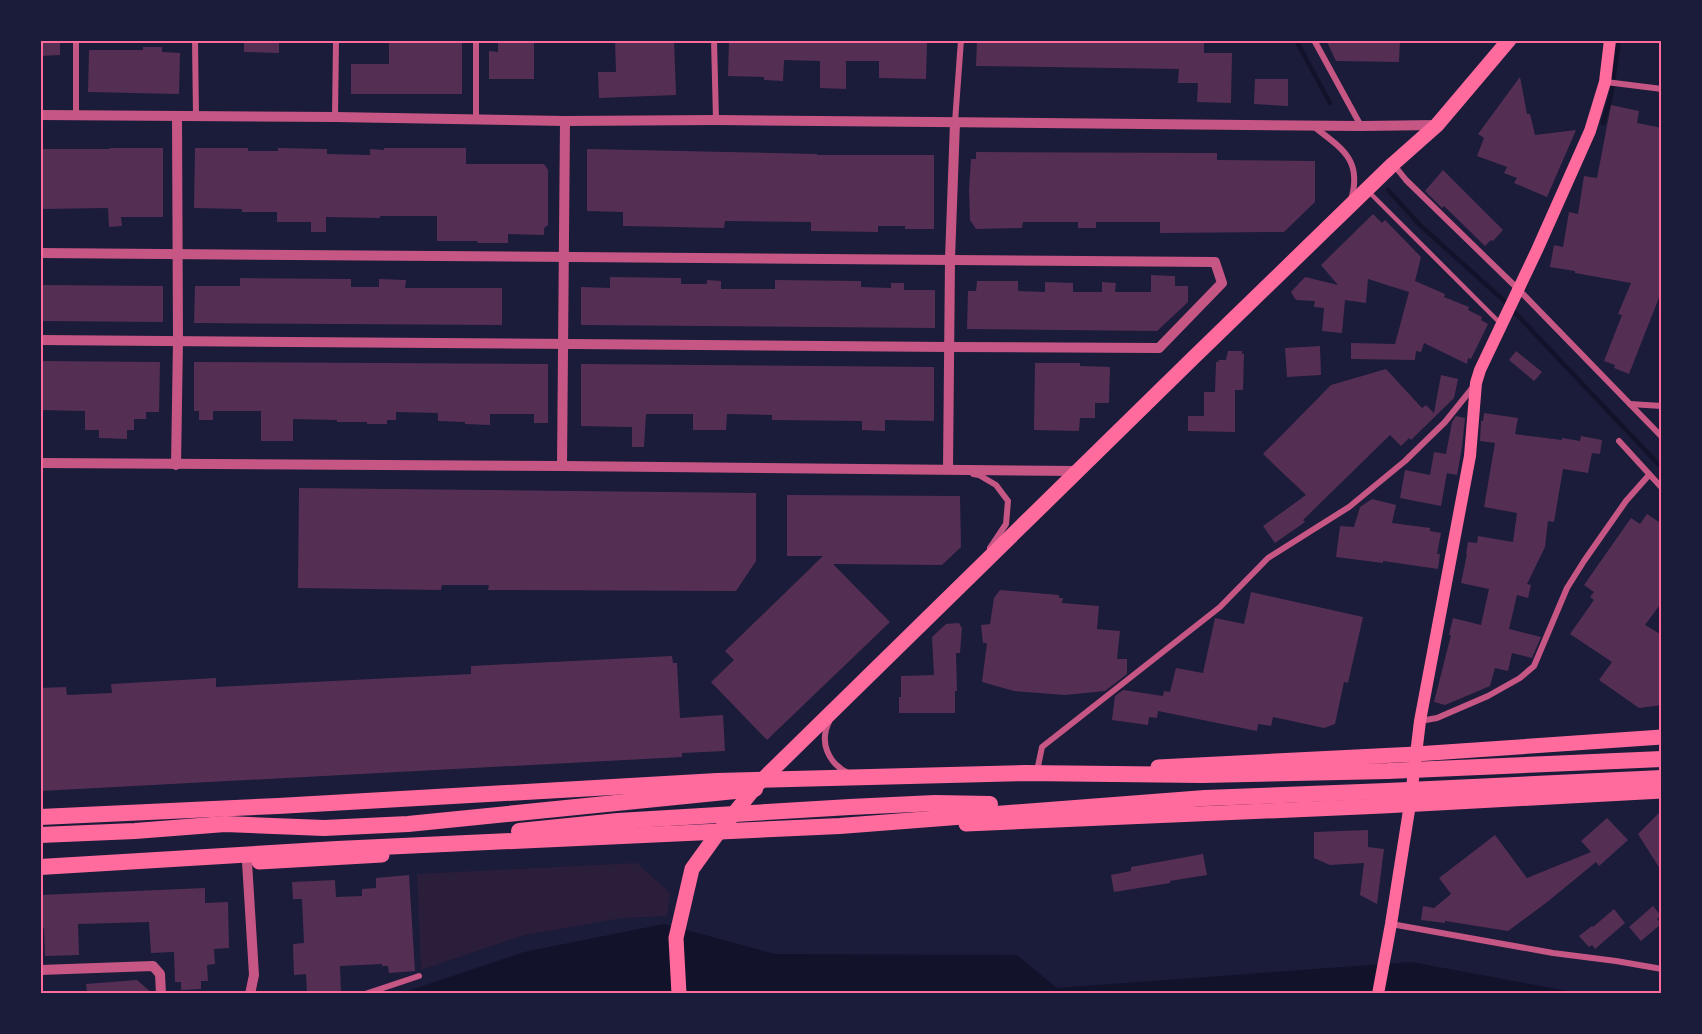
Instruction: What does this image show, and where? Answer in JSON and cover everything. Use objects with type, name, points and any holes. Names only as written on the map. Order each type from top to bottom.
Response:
[{"type":"highway","points":[[40,817],[290,806],[717,781],[1025,773],[1202,775],[1376,771],[1662,759]]},
{"type":"highway","points":[[40,835],[225,824],[324,828],[408,825],[738,792],[830,778]]},
{"type":"highway","points":[[40,867],[337,849],[840,826],[1205,798],[1662,778]]},
{"type":"highway","points":[[289,860],[495,833],[618,821],[935,803],[1073,807]]},
{"type":"main road","points":[[679,993],[676,938],[692,868],[758,785],[1367,190],[1437,125],[1509,40]]},
{"type":"main road","points":[[1378,993],[1410,804],[1420,721],[1470,456],[1476,383],[1590,131],[1605,82],[1610,40]]},
{"type":"main road","points":[[40,817],[283,808],[906,776],[1199,766],[1662,737]]},
{"type":"main road","points":[[40,875],[896,826],[1060,821],[1662,791]]},
{"type":"street","points":[[76,40],[76,115]]},
{"type":"street","points":[[195,40],[196,116]]},
{"type":"street","points":[[335,117],[336,40]]},
{"type":"street","points":[[476,40],[476,120]]},
{"type":"street","points":[[714,40],[716,120]]},
{"type":"street","points":[[948,469],[950,259],[955,122],[961,40]]},
{"type":"street","points":[[1314,40],[1361,126]]},
{"type":"street","points":[[1605,82],[1662,89]]},
{"type":"street","points":[[40,115],[566,121],[1437,125]]},
{"type":"street","points":[[176,465],[177,116]]},
{"type":"street","points":[[562,466],[566,121]]},
{"type":"street","points":[[1313,126],[1349,156],[1355,180],[1348,209]]},
{"type":"street","points":[[1394,164],[1406,180],[1662,436]]},
{"type":"street","points":[[40,253],[1215,262],[1222,284],[1159,348],[40,340]]},
{"type":"street","points":[[1036,772],[1042,747],[1220,607],[1268,558],[1349,507],[1405,461],[1445,422],[1476,383]]},
{"type":"street","points":[[1629,404],[1662,406]]},
{"type":"street","points":[[1619,441],[1662,488]]},
{"type":"street","points":[[40,463],[1078,471]]},
{"type":"street","points":[[948,469],[980,475],[996,485],[1008,501],[1006,524],[971,576]]},
{"type":"street","points":[[1420,721],[1437,718],[1488,696],[1520,678],[1534,666],[1567,588],[1626,501],[1649,475]]},
{"type":"street","points":[[836,708],[825,730],[826,753],[839,768],[851,774],[906,776]]},
{"type":"street","points":[[247,862],[254,975],[250,993]]},
{"type":"street","points":[[1391,924],[1553,953],[1662,969]]},
{"type":"street","points":[[40,970],[153,966],[159,974],[161,993]]},
{"type":"street","points":[[365,993],[419,975]]},
{"type":"lane","points":[[1367,190],[1504,322]]},
{"type":"shaded area","points":[[637,863],[670,893],[667,916],[623,918],[525,935],[421,970],[417,874]]},
{"type":"shaded area","points":[[664,924],[775,954],[1017,955],[1057,988],[1411,962],[1578,993],[399,994],[524,952]]},
{"type":"building","points":[[40,40],[60,40],[60,55],[40,56]]},
{"type":"building","points":[[244,40],[279,40],[279,53],[244,52]]},
{"type":"building","points":[[389,40],[462,40],[462,94],[351,94],[351,64],[389,64]]},
{"type":"building","points":[[498,40],[534,40],[534,79],[489,79],[489,51],[498,52]]},
{"type":"building","points":[[615,40],[674,40],[676,95],[599,98],[598,72],[616,72]]},
{"type":"building","points":[[729,40],[927,40],[926,79],[879,78],[879,61],[846,61],[846,89],[820,88],[820,61],[784,60],[783,81],[764,80],[764,77],[728,76]]},
{"type":"building","points":[[977,40],[1204,40],[1204,53],[1232,53],[1231,103],[1197,102],[1198,83],[1178,83],[1179,69],[976,66]]},
{"type":"building","points":[[1326,40],[1400,40],[1399,62],[1336,61]]},
{"type":"building","points":[[143,47],[162,47],[162,52],[180,53],[179,94],[88,92],[89,50],[143,50]]},
{"type":"building","points":[[1520,77],[1527,114],[1530,114],[1535,135],[1576,130],[1547,197],[1514,183],[1517,178],[1504,173],[1507,167],[1477,156],[1484,138],[1478,134]]},
{"type":"building","points":[[1255,79],[1288,79],[1288,106],[1254,104]]},
{"type":"building","points":[[1611,105],[1639,111],[1637,123],[1662,128],[1662,290],[1629,374],[1604,361],[1622,315],[1618,314],[1631,283],[1550,267],[1554,245],[1563,247],[1569,212],[1578,214],[1584,176],[1597,178]]},
{"type":"building","points":[[163,148],[163,217],[121,217],[122,226],[109,227],[108,208],[40,209],[42,149]]},
{"type":"building","points":[[195,148],[248,148],[248,151],[278,151],[278,148],[327,149],[327,154],[370,155],[370,149],[466,148],[466,164],[544,164],[548,170],[548,225],[544,228],[544,235],[508,234],[508,243],[478,243],[477,241],[437,241],[437,216],[326,217],[326,232],[311,232],[311,222],[277,222],[277,212],[194,208]]},
{"type":"building","points":[[587,149],[817,155],[934,155],[934,229],[878,226],[878,232],[811,231],[811,222],[725,221],[724,228],[623,226],[623,212],[587,211]]},
{"type":"building","points":[[976,152],[1217,153],[1217,160],[1315,161],[1315,202],[1284,232],[1160,233],[1160,222],[1096,222],[1096,228],[1078,228],[1078,222],[1023,222],[1022,228],[976,229],[970,220],[969,190],[971,159],[976,159]]},
{"type":"building","points":[[1443,170],[1503,230],[1493,241],[1491,240],[1485,246],[1425,191]]},
{"type":"building","points":[[1373,214],[1382,223],[1385,220],[1421,257],[1415,281],[1445,294],[1444,297],[1469,307],[1468,310],[1482,317],[1481,320],[1488,324],[1471,359],[1468,358],[1467,364],[1424,343],[1421,352],[1416,351],[1415,360],[1351,359],[1351,343],[1395,344],[1409,292],[1368,279],[1366,303],[1345,300],[1342,333],[1322,331],[1324,308],[1314,307],[1315,301],[1296,300],[1291,292],[1305,277],[1338,285],[1321,265]]},
{"type":"building","points":[[1151,275],[1175,276],[1175,286],[1188,286],[1188,302],[1157,331],[967,329],[968,291],[976,291],[977,281],[1018,281],[1018,291],[1045,292],[1045,282],[1073,283],[1073,292],[1102,292],[1102,282],[1116,283],[1115,292],[1151,292]]},
{"type":"building","points":[[610,277],[681,278],[681,284],[707,284],[707,280],[721,281],[721,289],[775,289],[775,280],[861,281],[861,287],[891,288],[891,283],[904,283],[904,290],[935,290],[935,328],[581,325],[581,287],[610,288]]},
{"type":"building","points":[[240,278],[351,279],[351,287],[379,287],[379,279],[406,280],[405,288],[502,288],[502,325],[194,323],[195,286],[240,286]]},
{"type":"building","points":[[40,285],[163,286],[163,322],[40,321]]},
{"type":"building","points":[[1320,346],[1321,375],[1287,377],[1285,348]]},
{"type":"building","points":[[1228,351],[1242,351],[1244,354],[1243,390],[1235,390],[1235,432],[1188,431],[1188,416],[1204,416],[1204,392],[1215,392],[1216,362],[1226,360]]},
{"type":"building","points":[[1516,351],[1542,372],[1534,381],[1509,360]]},
{"type":"building","points":[[40,361],[160,362],[159,412],[146,412],[146,419],[134,419],[134,430],[127,430],[127,439],[99,438],[99,430],[85,430],[85,411],[40,410]]},
{"type":"building","points":[[194,362],[548,364],[548,423],[534,423],[534,414],[490,414],[490,425],[438,421],[438,413],[396,412],[396,420],[387,420],[387,424],[293,419],[293,441],[261,441],[261,411],[213,411],[213,420],[199,420],[199,411],[194,411]]},
{"type":"building","points":[[1035,363],[1080,363],[1080,366],[1110,367],[1109,403],[1095,403],[1095,418],[1080,418],[1079,431],[1034,430]]},
{"type":"building","points":[[581,364],[934,367],[934,421],[885,420],[885,431],[862,430],[862,421],[772,420],[772,415],[727,414],[726,430],[693,430],[693,414],[646,414],[644,447],[632,447],[632,427],[581,426]]},
{"type":"building","points":[[1386,369],[1422,408],[1426,405],[1434,413],[1441,375],[1458,379],[1454,398],[1411,440],[1409,438],[1401,446],[1390,435],[1303,520],[1305,522],[1275,543],[1263,526],[1306,495],[1263,454],[1331,385]]},
{"type":"building","points":[[1484,413],[1518,418],[1515,434],[1562,440],[1562,438],[1580,441],[1581,436],[1602,440],[1600,454],[1592,453],[1588,473],[1563,469],[1554,522],[1548,521],[1545,547],[1527,584],[1531,585],[1528,598],[1517,595],[1509,629],[1541,637],[1532,658],[1512,653],[1508,671],[1495,668],[1490,686],[1445,705],[1434,702],[1453,618],[1481,625],[1489,589],[1461,583],[1468,542],[1477,543],[1478,536],[1513,542],[1517,513],[1484,507],[1495,443],[1480,441],[1481,421],[1483,421]]},
{"type":"building","points":[[1456,416],[1465,418],[1462,447],[1457,475],[1447,473],[1441,506],[1400,498],[1405,470],[1430,475],[1434,452],[1446,454],[1452,422]]},
{"type":"building","points":[[299,488],[756,493],[756,561],[736,591],[488,590],[489,585],[442,585],[441,590],[298,588]]},
{"type":"building","points":[[787,495],[960,496],[961,547],[942,565],[833,564],[890,622],[767,740],[711,682],[734,660],[725,651],[823,556],[787,556]]},
{"type":"building","points":[[1372,499],[1396,505],[1392,523],[1430,528],[1430,531],[1441,533],[1437,554],[1440,554],[1438,569],[1336,557],[1340,526],[1354,527],[1360,507]]},
{"type":"building","points":[[1647,514],[1662,524],[1662,602],[1645,625],[1662,635],[1662,705],[1639,708],[1599,680],[1612,662],[1570,634],[1594,600],[1590,597],[1594,592],[1584,585],[1631,518],[1640,524]]},
{"type":"building","points":[[1000,590],[1059,595],[1059,598],[1063,598],[1062,603],[1099,606],[1097,629],[1120,631],[1117,659],[1127,659],[1127,674],[1105,691],[1065,695],[1014,691],[982,682],[987,643],[983,643],[981,625],[990,624],[994,598]]},
{"type":"building","points":[[1251,592],[1363,617],[1348,683],[1344,682],[1335,724],[1324,728],[1273,717],[1271,726],[1258,724],[1257,731],[1158,711],[1157,718],[1149,717],[1148,725],[1112,720],[1115,696],[1123,690],[1163,696],[1164,691],[1170,692],[1176,668],[1203,673],[1215,618],[1244,624]]},
{"type":"building","points":[[959,623],[962,627],[960,653],[956,653],[955,713],[899,713],[901,676],[934,675],[932,637],[946,624]]},
{"type":"building","points":[[672,656],[673,663],[677,663],[680,718],[723,715],[725,751],[682,753],[682,757],[40,791],[40,688],[66,687],[67,695],[112,693],[111,684],[216,678],[216,687],[471,674],[471,666]]},
{"type":"building","points":[[1662,810],[1662,872],[1638,834]]},
{"type":"building","points":[[1607,818],[1628,840],[1599,866],[1596,862],[1508,931],[1445,921],[1445,923],[1421,920],[1423,906],[1434,908],[1451,894],[1439,878],[1495,835],[1527,878],[1591,852],[1581,841]]},
{"type":"building","points":[[1368,830],[1368,847],[1384,849],[1377,904],[1360,895],[1364,863],[1330,865],[1314,858],[1314,832]]},
{"type":"building","points":[[1203,854],[1207,875],[1114,892],[1111,875],[1131,871],[1131,867]]},
{"type":"building","points":[[409,875],[415,971],[389,973],[388,966],[382,966],[382,964],[340,966],[341,993],[307,993],[306,974],[294,975],[293,944],[304,943],[302,899],[293,899],[292,882],[335,880],[336,897],[362,896],[362,889],[376,888],[376,878]]},
{"type":"building","points":[[205,888],[205,903],[228,902],[229,948],[214,949],[215,964],[207,965],[208,981],[201,981],[201,989],[181,990],[181,982],[175,982],[174,952],[151,953],[149,922],[78,924],[79,955],[45,956],[44,928],[40,928],[40,895]]},
{"type":"building","points":[[1653,906],[1661,916],[1657,919],[1661,924],[1641,941],[1629,927]]},
{"type":"building","points":[[1614,909],[1625,923],[1595,949],[1592,945],[1589,947],[1579,936]]},
{"type":"building","points":[[137,980],[152,993],[87,993],[86,984]]},
{"type":"waterway","points":[[1296,40],[1330,103]]},
{"type":"waterway","points":[[1603,123],[1611,96],[1619,40]]},
{"type":"waterway","points":[[1388,190],[1421,226],[1502,299],[1662,468]]}]
